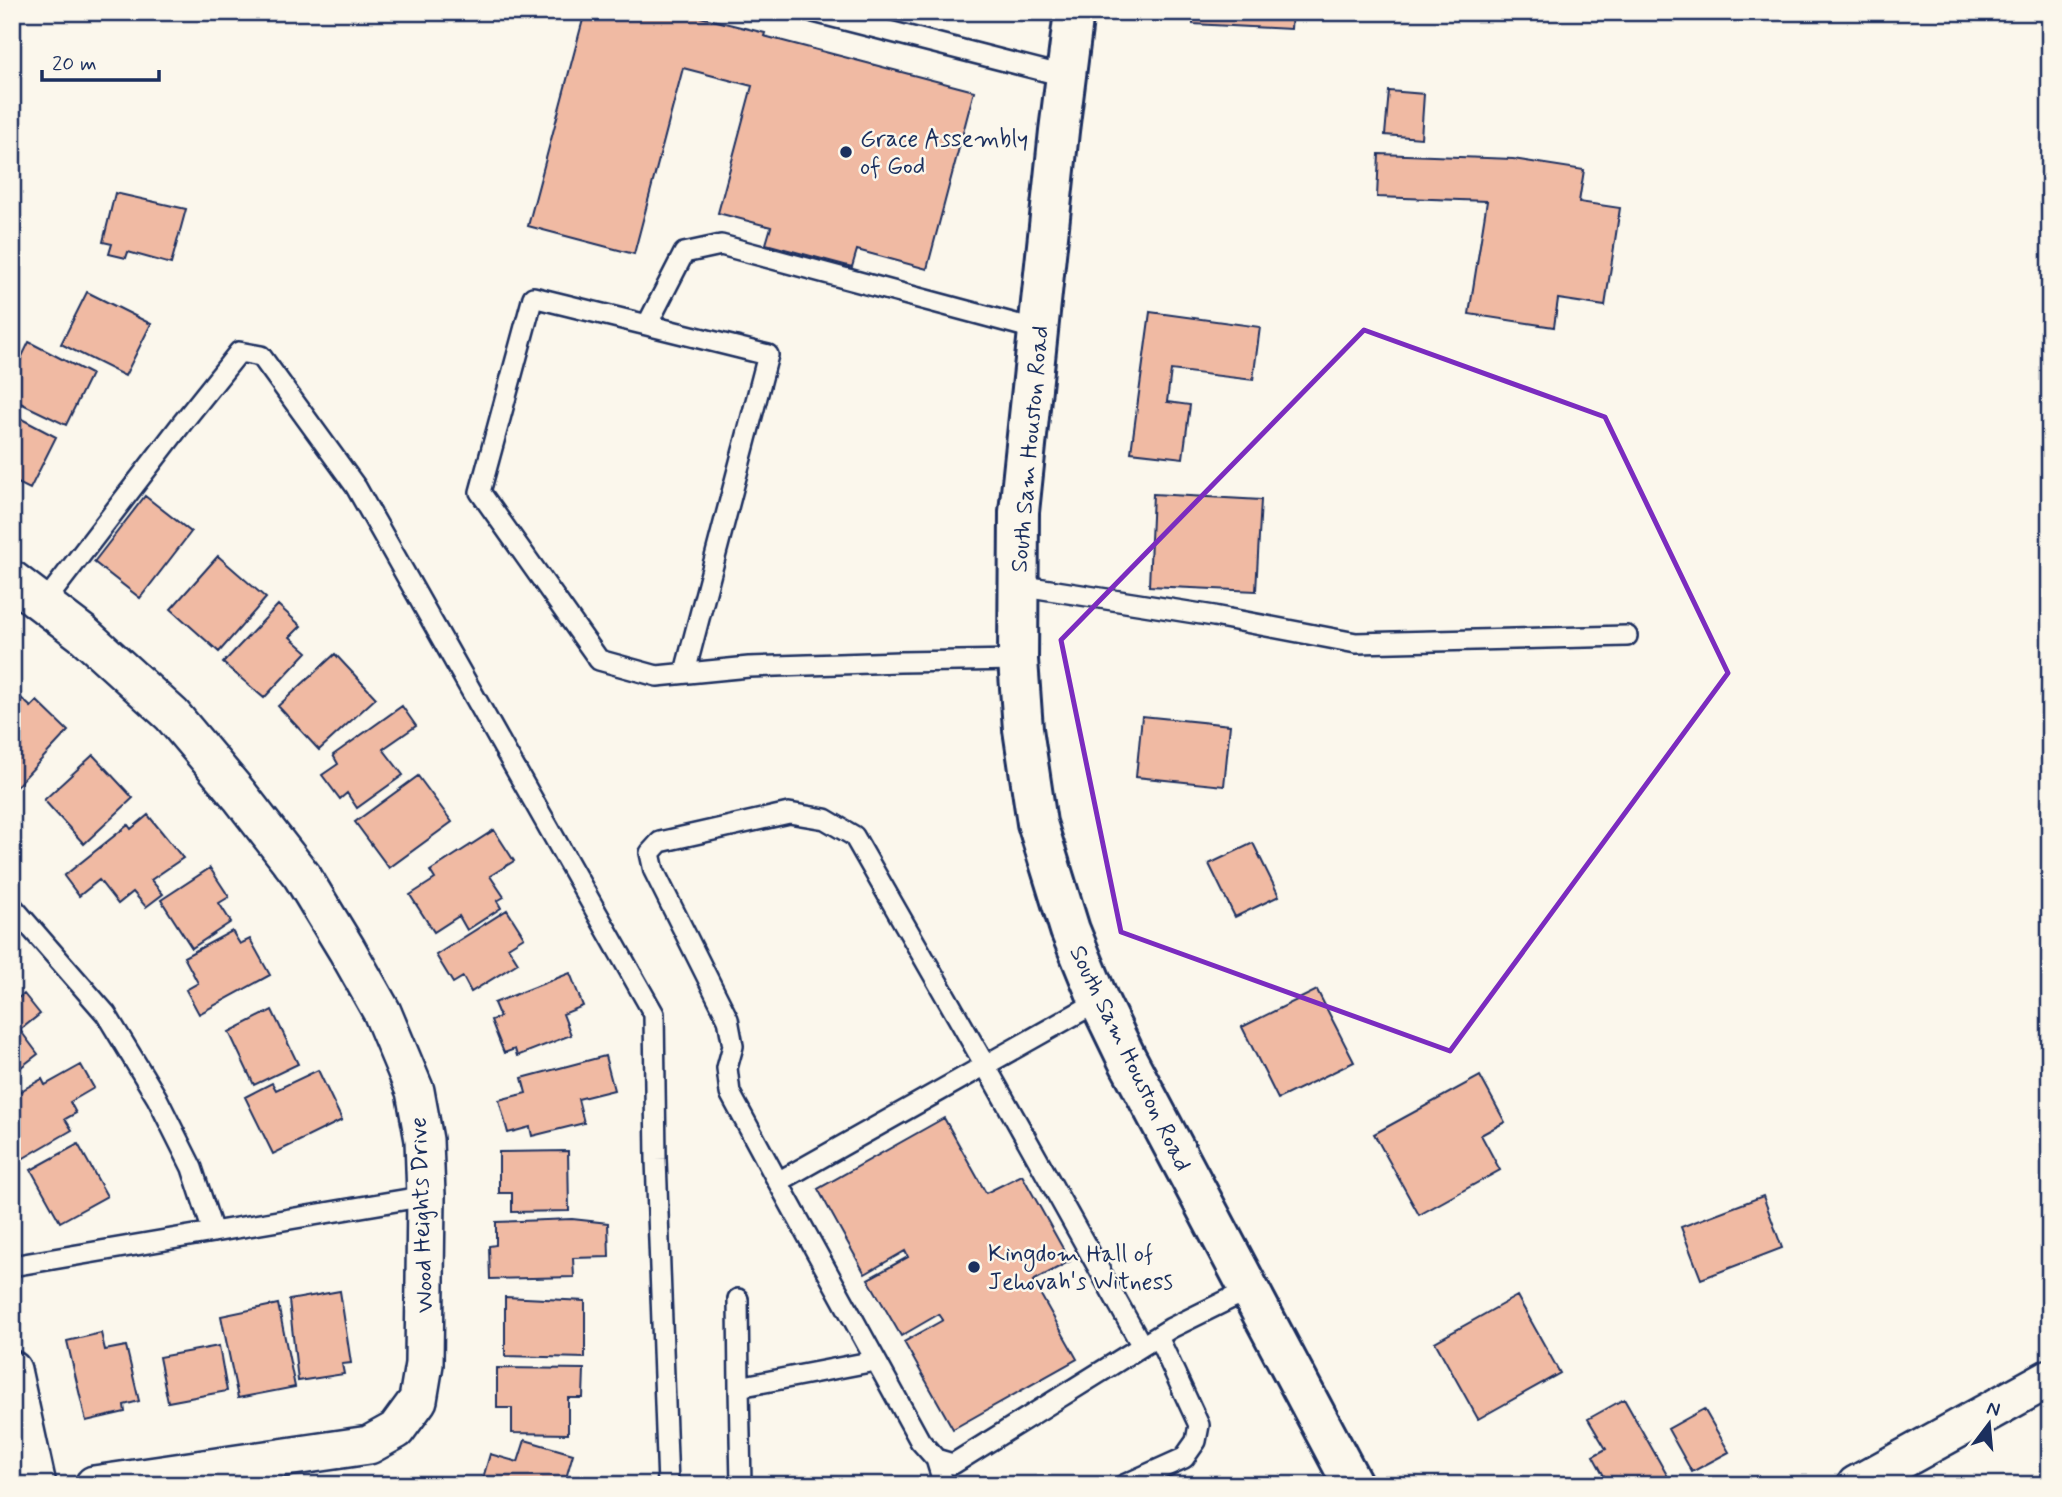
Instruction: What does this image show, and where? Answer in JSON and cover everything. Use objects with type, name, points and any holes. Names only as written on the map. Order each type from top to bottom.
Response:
[{"type":"street","name":"South Sam Houston Road","points":[[1074,12],[1019,512],[1018,660],[1023,729],[1037,823],[1070,930],[1099,1001],[1248,1290],[1353,1485]]},
{"type":"street","name":"Wood Heights Drive","points":[[12,580],[83,634],[172,715],[302,876],[382,1012],[415,1090],[424,1140],[424,1363],[418,1400],[396,1430],[369,1445],[94,1485]]},
{"type":"street","points":[[12,1370],[37,1485]]},
{"type":"street","points":[[1856,1485],[2050,1378]]},
{"type":"lane","points":[[814,12],[1068,77]]},
{"type":"lane","points":[[646,325],[684,253],[720,244],[1038,330]]},
{"type":"lane","points":[[685,672],[768,355],[533,297],[481,492],[599,660],[657,676],[685,672],[872,663],[1018,660]]},
{"type":"lane","points":[[44,603],[239,352],[261,356],[356,487],[654,1014],[656,1159],[668,1485]]},
{"type":"lane","points":[[1018,585],[1214,616],[1356,643],[1627,636]]},
{"type":"lane","points":[[944,1485],[936,1459],[920,1441],[874,1361],[730,1093],[727,1068],[733,1046],[728,1019],[654,871],[650,853],[660,842],[789,813],[825,819],[854,836],[985,1065],[1199,1425],[1196,1441],[1184,1458],[1124,1485]]},
{"type":"lane","points":[[12,906],[106,1014],[157,1098],[192,1168],[214,1232]]},
{"type":"lane","points":[[778,1182],[1099,1001]]},
{"type":"lane","points":[[12,1266],[426,1196]]},
{"type":"lane","points":[[936,1459],[953,1464],[1171,1328],[1248,1290]]},
{"type":"lane","points":[[738,1299],[741,1485]]},
{"type":"lane","points":[[739,1387],[874,1361]]},
{"type":"highlighted area","points":[[1364,330],[1605,417],[1728,673],[1450,1051],[1121,932],[1061,640]]},
{"type":"building","name":"Grace Assembly of God","points":[[585,12],[680,12],[974,91],[927,269],[857,250],[852,267],[766,244],[771,227],[718,213],[752,86],[683,68],[634,254],[528,226]]},
{"type":"building","points":[[1193,12],[1292,12],[1291,29],[1193,24]]},
{"type":"building","points":[[1389,91],[1424,94],[1421,138],[1385,135]]},
{"type":"building","points":[[1379,154],[1513,159],[1584,170],[1579,202],[1620,208],[1605,306],[1558,299],[1554,327],[1469,314],[1487,201],[1377,197]]},
{"type":"building","points":[[115,193],[186,209],[171,264],[128,252],[126,258],[109,254],[112,244],[103,242]]},
{"type":"building","points":[[87,292],[151,324],[125,376],[61,344]]},
{"type":"building","points":[[1150,312],[1260,327],[1253,380],[1171,370],[1167,402],[1190,405],[1183,458],[1131,452]]},
{"type":"building","points":[[29,342],[91,374],[66,425],[12,399],[12,377]]},
{"type":"building","points":[[12,414],[56,437],[30,489],[14,481],[12,484]]},
{"type":"building","points":[[1153,494],[1261,500],[1256,591],[1149,586]]},
{"type":"building","points":[[145,496],[191,532],[140,598],[94,562]]},
{"type":"building","points":[[218,556],[266,598],[219,652],[171,609]]},
{"type":"building","points":[[278,605],[301,626],[290,637],[307,652],[264,698],[223,663]]},
{"type":"building","points":[[335,654],[376,698],[319,750],[278,706]]},
{"type":"building","points":[[20,697],[31,707],[37,701],[68,731],[14,789],[12,705]]},
{"type":"building","points":[[402,706],[416,726],[383,749],[403,775],[357,808],[347,793],[340,799],[322,775],[338,764],[333,755]]},
{"type":"building","points":[[1142,716],[1230,725],[1224,786],[1136,777]]},
{"type":"building","points":[[93,755],[133,798],[84,844],[44,800]]},
{"type":"building","points":[[418,776],[452,822],[389,868],[355,822]]},
{"type":"building","points":[[148,815],[183,858],[151,880],[163,894],[146,907],[133,892],[118,904],[99,880],[79,896],[64,876],[128,825],[131,829]]},
{"type":"building","points":[[494,830],[514,861],[490,876],[504,897],[497,901],[501,908],[467,930],[459,916],[434,932],[410,895],[435,879],[430,871]]},
{"type":"building","points":[[1253,843],[1279,896],[1235,917],[1209,864]]},
{"type":"building","points":[[210,868],[229,897],[219,903],[231,922],[192,948],[161,900]]},
{"type":"building","points":[[507,910],[524,937],[508,947],[518,963],[471,992],[463,977],[453,983],[436,955]]},
{"type":"building","points":[[232,931],[240,944],[250,939],[270,975],[199,1014],[186,990],[198,983],[184,957]]},
{"type":"building","points":[[570,973],[583,1006],[563,1014],[571,1035],[517,1056],[515,1049],[504,1053],[491,1020],[500,1017],[494,1003]]},
{"type":"building","points":[[1317,990],[1354,1062],[1278,1099],[1242,1027]]},
{"type":"building","points":[[24,994],[40,1014],[20,1030],[38,1054],[12,1074],[12,1002]]},
{"type":"building","points":[[272,1010],[298,1064],[254,1085],[229,1032]]},
{"type":"building","points":[[605,1056],[614,1090],[578,1099],[584,1123],[532,1136],[530,1127],[508,1133],[499,1100],[526,1093],[522,1078]]},
{"type":"building","points":[[81,1065],[94,1088],[70,1102],[76,1113],[65,1119],[72,1130],[15,1163],[12,1159],[12,1096],[42,1079],[45,1085]]},
{"type":"building","points":[[318,1070],[342,1120],[273,1154],[245,1097],[272,1083],[276,1090]]},
{"type":"building","points":[[1480,1076],[1505,1122],[1481,1135],[1500,1170],[1419,1215],[1374,1134]]},
{"type":"building","name":"Kingdom Hall of Jehovah's Witness","points":[[944,1118],[986,1193],[1022,1175],[1070,1261],[1033,1281],[1077,1359],[953,1429],[904,1342],[943,1320],[939,1314],[901,1336],[868,1279],[908,1257],[905,1251],[865,1274],[818,1189]]},
{"type":"building","points":[[78,1144],[107,1196],[60,1222],[31,1170]]},
{"type":"building","points":[[568,1151],[569,1211],[512,1212],[512,1193],[499,1193],[499,1152]]},
{"type":"building","points":[[1763,1196],[1782,1248],[1701,1279],[1681,1227]]},
{"type":"building","points":[[572,1219],[608,1223],[609,1257],[573,1258],[574,1277],[490,1279],[489,1246],[496,1245],[496,1222]]},
{"type":"building","points":[[340,1291],[351,1363],[342,1364],[344,1374],[298,1381],[289,1300]]},
{"type":"building","points":[[1517,1296],[1560,1373],[1478,1419],[1435,1342]]},
{"type":"building","points":[[505,1297],[585,1301],[585,1358],[505,1356]]},
{"type":"building","points":[[278,1304],[295,1387],[238,1398],[221,1316]]},
{"type":"building","points":[[101,1333],[105,1350],[126,1346],[139,1401],[124,1405],[125,1412],[86,1421],[67,1341]]},
{"type":"building","points":[[219,1346],[227,1391],[168,1402],[159,1357]]},
{"type":"building","points":[[497,1368],[584,1369],[583,1398],[568,1398],[568,1434],[512,1433],[512,1408],[497,1408]]},
{"type":"building","points":[[1624,1399],[1671,1482],[1665,1485],[1609,1485],[1593,1456],[1606,1449],[1588,1419]]},
{"type":"building","points":[[1704,1409],[1729,1452],[1692,1472],[1668,1429]]},
{"type":"building","points":[[525,1440],[573,1454],[564,1485],[481,1485],[490,1454],[518,1462]]},
{"type":"place","name":"Grace Assembly of God","points":[[846,152]]},
{"type":"place","name":"Kingdom Hall of Jehovah's Witness","points":[[974,1267]]}]
